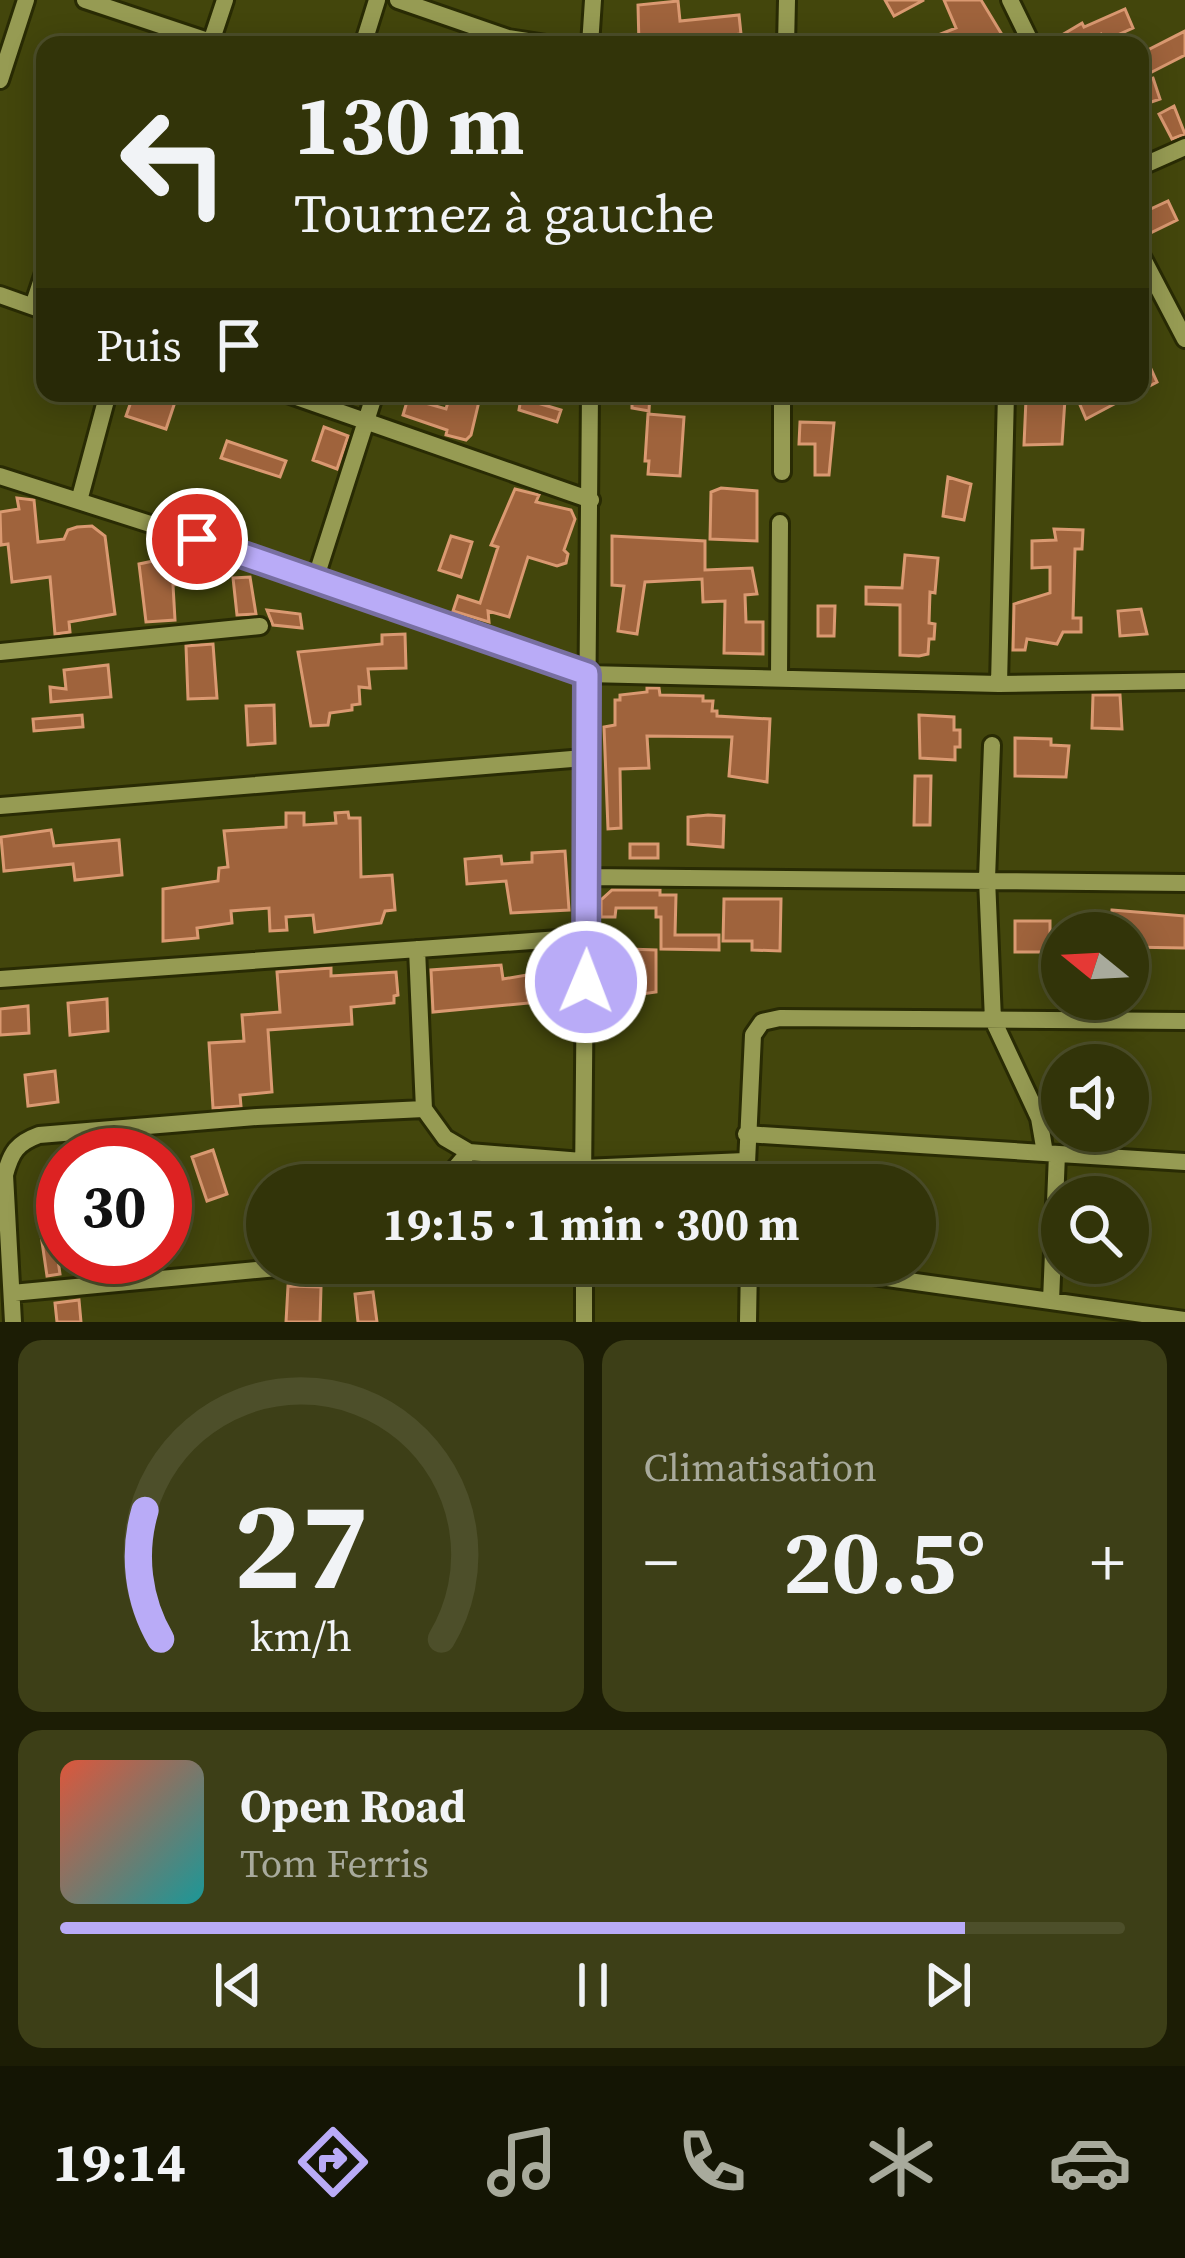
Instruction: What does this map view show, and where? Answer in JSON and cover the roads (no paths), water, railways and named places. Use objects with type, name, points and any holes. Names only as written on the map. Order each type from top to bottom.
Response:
[{"type":"street","points":[[0,80],[26,0]]},
{"type":"street","points":[[85,0],[190,36]]},
{"type":"street","points":[[213,36],[226,0]]},
{"type":"street","points":[[366,36],[377,0]]},
{"type":"street","points":[[398,0],[452,9],[498,36]]},
{"type":"street","points":[[591,36],[593,0]]},
{"type":"street","points":[[786,36],[787,0]]},
{"type":"street","points":[[1010,0],[1028,36]]},
{"type":"street","points":[[1149,163],[1185,147]]},
{"type":"street","points":[[1149,270],[1185,339]]},
{"type":"street","points":[[0,296],[36,308]]},
{"type":"street","points":[[79,501],[106,402]]},
{"type":"street","points":[[311,402],[591,500]]},
{"type":"street","points":[[316,578],[372,402]]},
{"type":"street","points":[[583,1164],[590,402]]},
{"type":"street","points":[[782,402],[782,472]]},
{"type":"street","points":[[999,684],[1006,402]]},
{"type":"street","points":[[0,476],[316,578],[587,674],[999,684],[1185,681]]},
{"type":"street","points":[[779,676],[780,523]]},
{"type":"street","points":[[0,652],[260,626]]},
{"type":"street","points":[[992,745],[987,879],[993,1020],[1051,1154],[1052,1301]]},
{"type":"street","points":[[0,806],[584,758]]},
{"type":"street","points":[[585,878],[1185,883]]},
{"type":"street","points":[[0,979],[586,937]]},
{"type":"street","points":[[416,949],[424,1108],[445,1138],[469,1152],[541,1164]]},
{"type":"street","points":[[745,1164],[753,1034],[762,1022],[780,1018],[1185,1021]]},
{"type":"street","points":[[13,1322],[5,1175],[10,1155],[21,1142],[40,1135],[424,1108]]},
{"type":"street","points":[[746,1134],[1185,1162]]},
{"type":"street","points":[[459,1164],[469,1152]]},
{"type":"street","points":[[696,1164],[745,1161]]},
{"type":"street","points":[[12,1293],[246,1271]]},
{"type":"street","points":[[584,1284],[584,1322]]},
{"type":"street","points":[[748,1322],[749,1284]]},
{"type":"street","points":[[931,1284],[1185,1320]]}]
